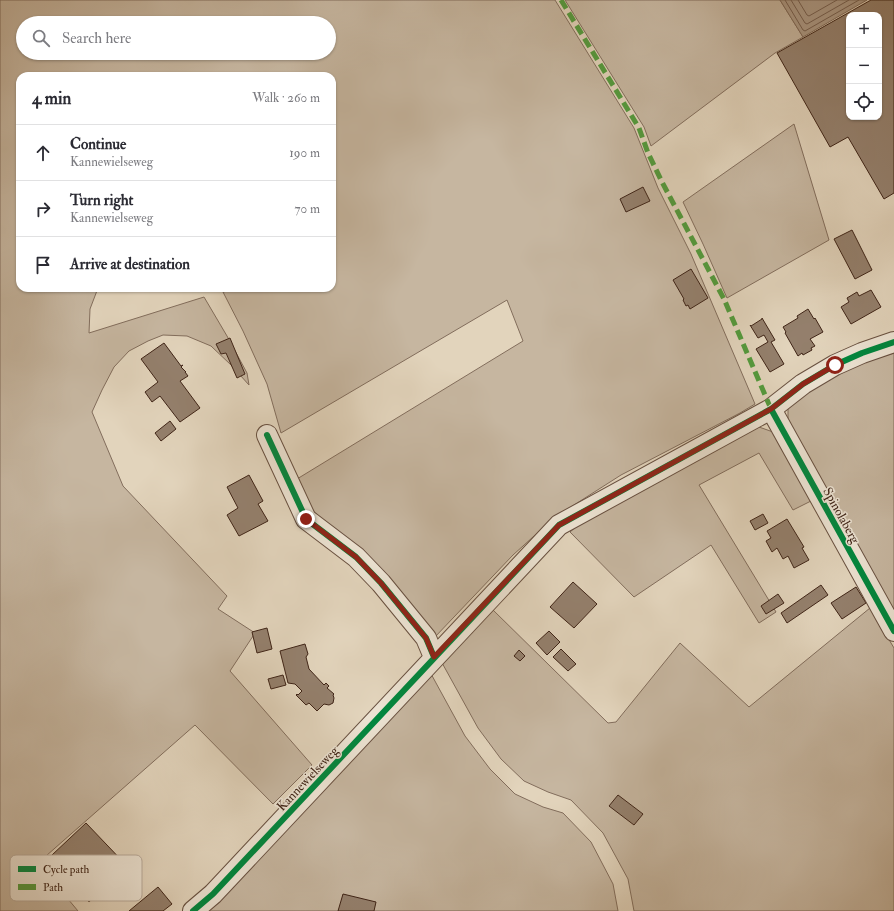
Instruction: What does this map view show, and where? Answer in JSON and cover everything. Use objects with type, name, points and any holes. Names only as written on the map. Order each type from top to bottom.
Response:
[{"type":"street","name":"Kannewielseweg","points":[[193,911],[213,894],[559,525],[771,409],[803,384],[835,365],[862,353],[894,342]]},
{"type":"street","name":"Spinolaberg","points":[[771,409],[894,631]]},
{"type":"street","points":[[267,435],[306,519],[356,557],[381,583],[426,638],[434,657]]},
{"type":"shaded area","points":[[0,0],[555,0],[634,128],[658,188],[691,254],[755,404],[621,475],[574,505],[544,527],[513,555],[434,638],[362,551],[314,512],[297,479],[523,341],[507,300],[281,433],[267,384],[243,331],[223,292],[336,292],[336,72],[16,72],[16,292],[96,292],[90,309],[89,333],[204,297],[247,373],[249,385],[211,346],[187,336],[163,335],[129,351],[114,367],[92,412],[123,486],[227,596],[218,609],[255,633],[230,671],[312,765],[273,804],[195,725],[47,855],[10,855],[10,901],[70,901],[78,911],[0,911]]},
{"type":"shaded area","points":[[565,0],[780,0],[803,37],[775,53],[651,146],[644,127]]},
{"type":"shaded area","points":[[794,124],[829,240],[727,298],[683,202]]},
{"type":"shaded area","points":[[894,353],[894,608],[892,610],[788,427],[788,404],[840,369]]},
{"type":"shaded area","points":[[759,427],[773,432],[811,501],[793,510],[759,453],[699,485],[776,612],[759,623],[711,545],[634,597],[570,532],[595,511]]},
{"type":"shaded area","points":[[870,608],[894,648],[894,911],[634,911],[628,879],[603,833],[571,800],[548,792],[524,781],[501,759],[478,728],[441,661],[492,609],[608,723],[616,722],[680,643],[749,707]]},
{"type":"shaded area","points":[[430,672],[465,736],[490,769],[515,794],[543,807],[563,813],[591,842],[613,884],[618,911],[199,911]]},
{"type":"water","points":[[780,0],[867,0],[846,12],[803,37]]},
{"type":"building","points":[[871,0],[894,0],[894,193],[884,199],[848,137],[830,147],[777,53],[846,14],[846,120],[882,120],[882,12],[850,12]]},
{"type":"building","points":[[643,187],[650,201],[626,212],[620,199]]},
{"type":"building","points":[[852,230],[872,270],[855,279],[834,239]]},
{"type":"building","points":[[691,269],[708,298],[690,309],[688,305],[686,306],[683,300],[684,299],[673,280]]},
{"type":"building","points":[[871,290],[881,307],[851,324],[841,307],[849,302],[847,298],[857,292],[859,296]]},
{"type":"building","points":[[808,309],[823,332],[810,339],[815,346],[811,348],[812,350],[798,356],[783,327],[798,318],[797,316]]},
{"type":"building","points":[[762,318],[775,340],[771,342],[784,364],[770,372],[756,349],[768,342],[764,335],[758,338],[750,325],[751,326]]},
{"type":"building","points":[[230,338],[245,374],[237,378],[226,353],[221,354],[216,344]]},
{"type":"building","points":[[164,343],[181,366],[183,365],[181,367],[188,376],[180,381],[200,408],[180,422],[160,396],[152,402],[145,392],[158,382],[141,359]]},
{"type":"building","points":[[170,421],[176,429],[161,441],[155,433]]},
{"type":"building","points":[[249,475],[263,501],[258,504],[268,521],[239,536],[227,515],[238,508],[227,487]]},
{"type":"building","points":[[763,514],[768,523],[755,530],[750,521]]},
{"type":"building","points":[[787,519],[804,547],[802,548],[809,560],[794,568],[788,556],[783,559],[777,548],[772,552],[766,541],[771,538],[767,531]]},
{"type":"building","points":[[573,582],[597,604],[574,628],[550,607]]},
{"type":"building","points":[[821,585],[828,595],[787,623],[781,613]]},
{"type":"building","points":[[856,587],[866,603],[842,619],[831,603]]},
{"type":"building","points":[[778,594],[784,603],[766,614],[761,606]]},
{"type":"building","points":[[267,628],[272,649],[257,653],[252,632]]},
{"type":"building","points":[[549,631],[560,642],[547,655],[536,643]]},
{"type":"building","points":[[305,644],[308,654],[306,657],[309,669],[324,685],[326,683],[329,686],[327,688],[334,694],[333,703],[329,705],[324,704],[317,711],[309,703],[306,705],[296,695],[302,691],[295,684],[288,683],[280,651]]},
{"type":"building","points":[[561,649],[576,664],[568,671],[553,657]]},
{"type":"building","points":[[519,650],[525,656],[520,661],[514,656]]},
{"type":"building","points":[[283,675],[286,685],[271,689],[268,679]]},
{"type":"building","points":[[618,795],[643,814],[634,825],[609,806]]},
{"type":"building","points":[[86,823],[117,855],[52,855]]},
{"type":"building","points":[[158,887],[172,904],[163,911],[129,911]]},
{"type":"building","points":[[343,894],[376,902],[374,911],[338,911]]},
{"type":"marked path","points":[[561,0],[639,128],[648,153],[662,182],[724,299],[771,409]]},
{"type":"cycle path","points":[[193,911],[213,894],[559,525],[771,409],[803,384],[835,365],[862,353],[894,342]]},
{"type":"cycle path","points":[[771,409],[894,631]]},
{"type":"cycle path","points":[[267,435],[306,519],[356,557],[381,583],[426,638],[434,657]]},
{"type":"route","points":[[306,519],[356,557],[381,583],[426,638],[434,657],[559,525],[771,409],[803,384],[835,365]]}]
